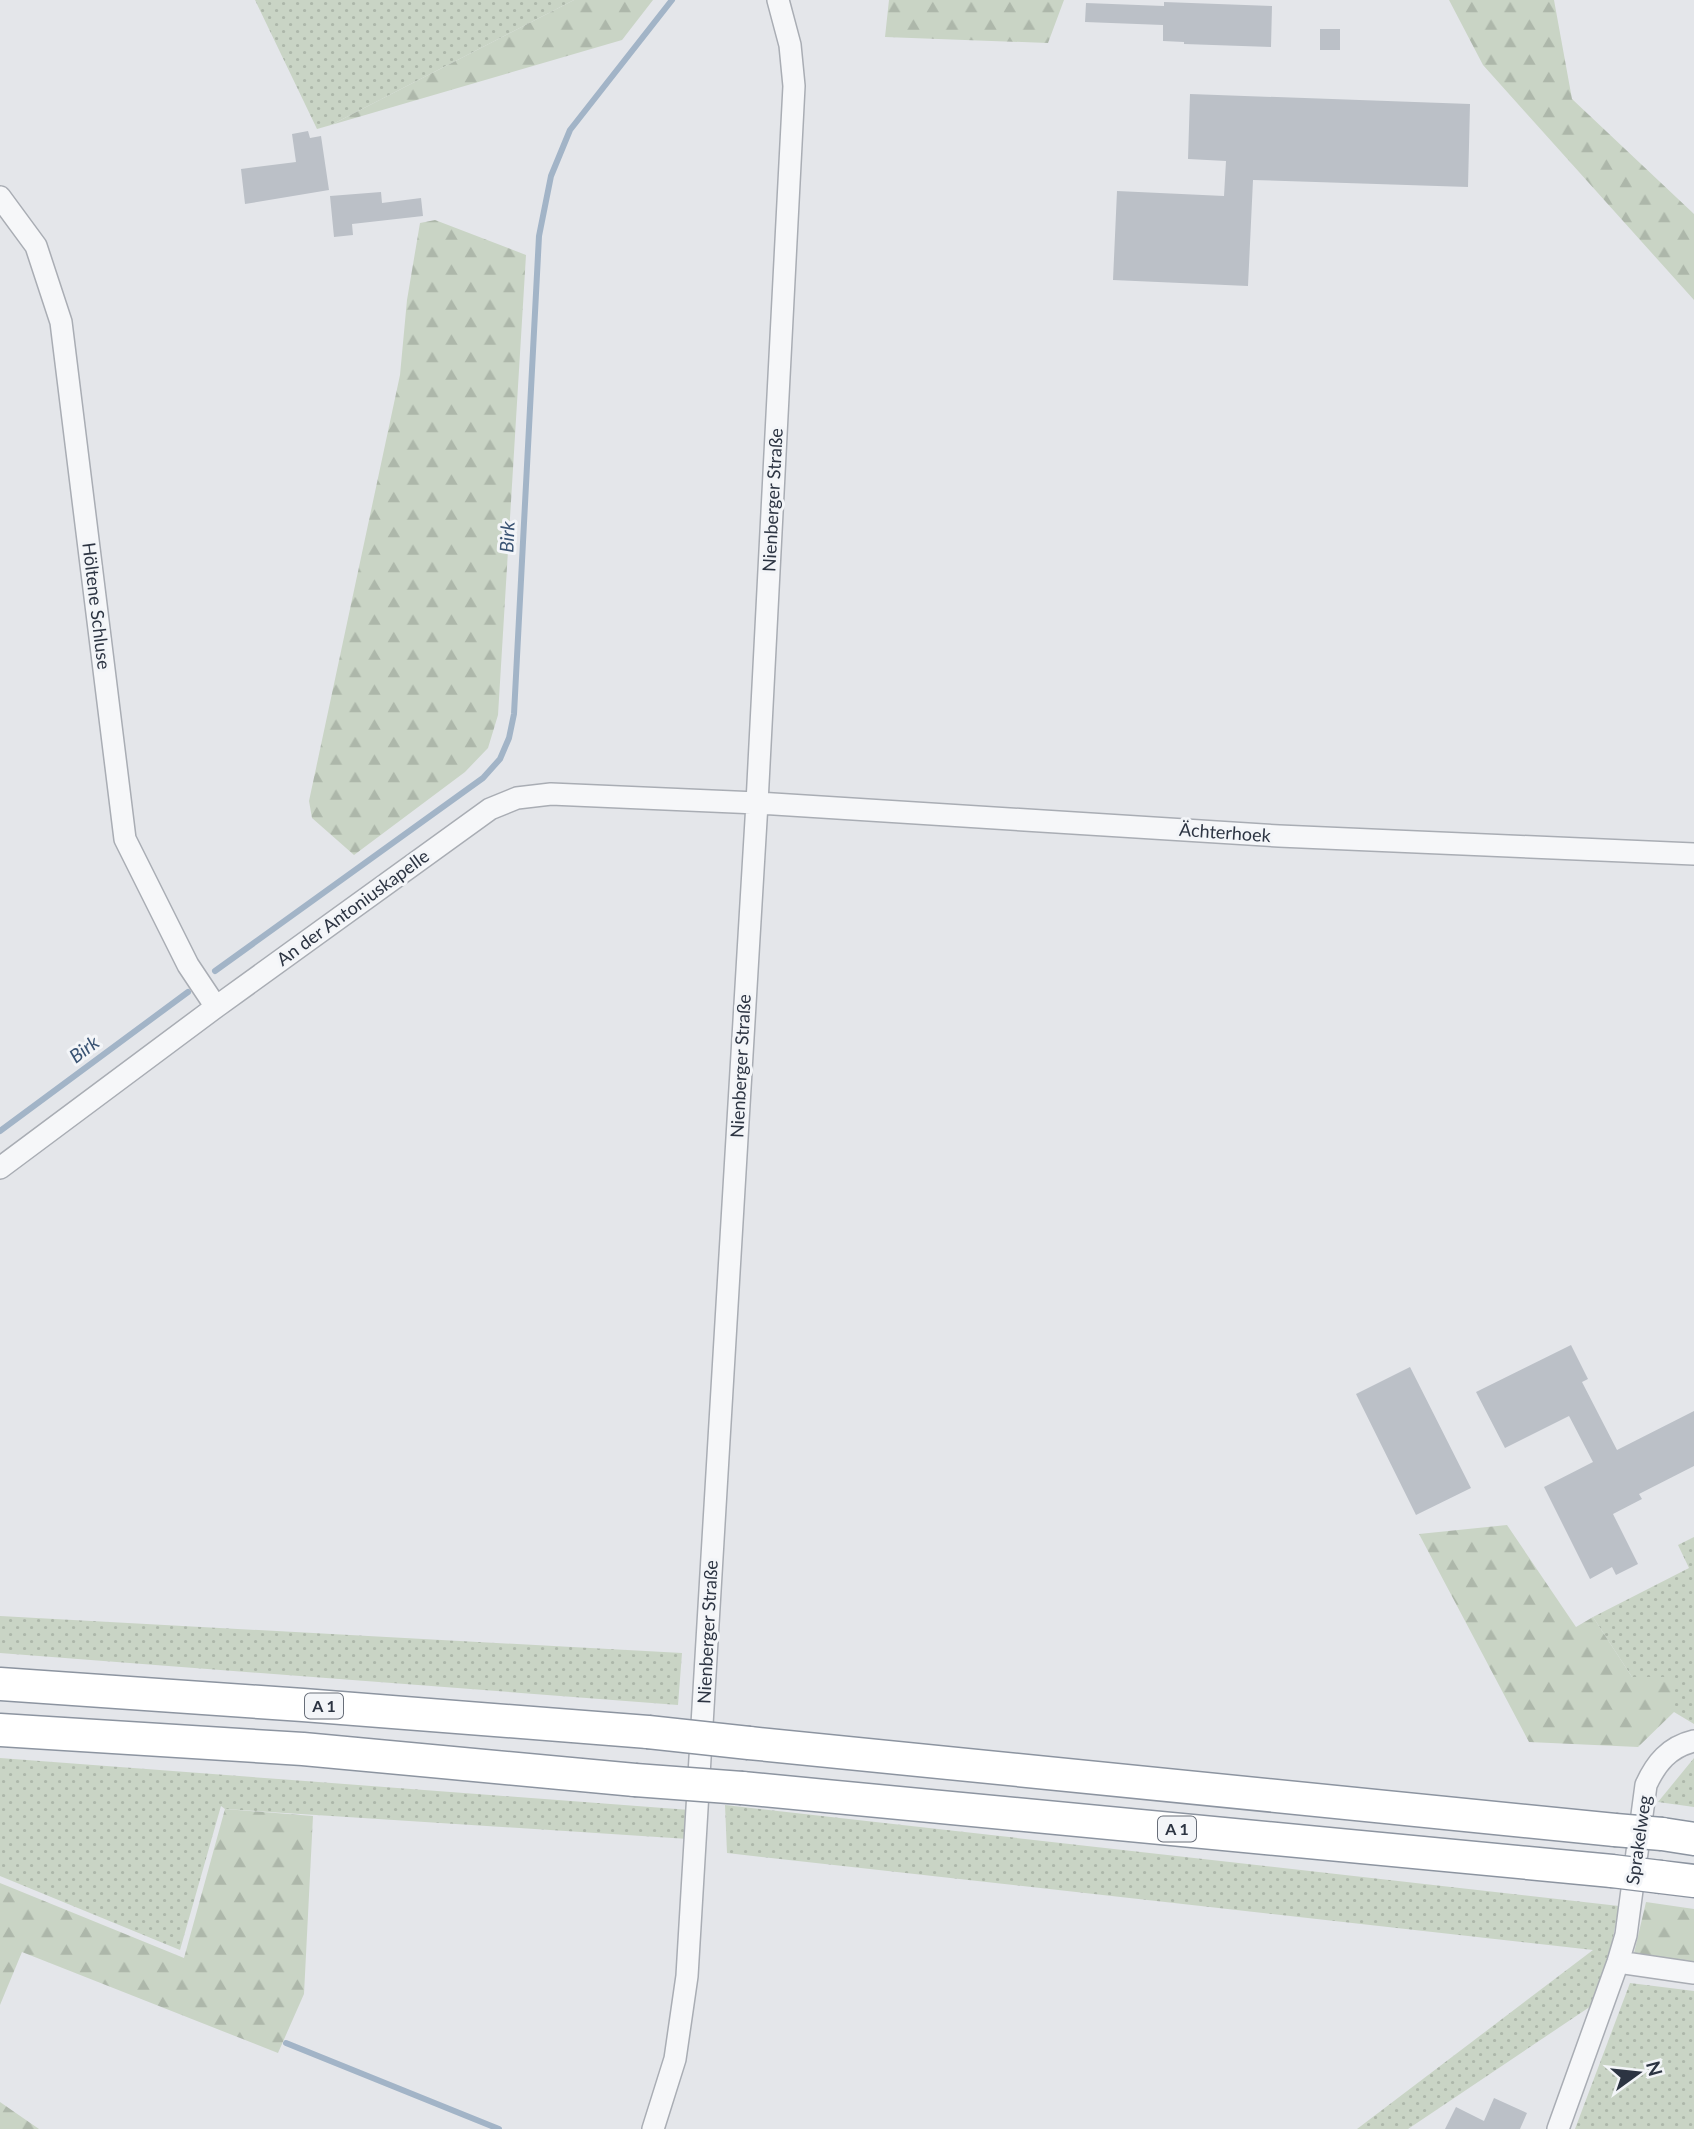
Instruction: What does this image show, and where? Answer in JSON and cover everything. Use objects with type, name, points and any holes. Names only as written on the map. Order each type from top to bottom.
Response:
[{"type":"highway","name":"A 1","points":[[0,1684],[648,1732],[1694,1839]]},
{"type":"highway","name":"A 1","points":[[0,1730],[303,1749],[743,1788],[1694,1881]]},
{"type":"street","name":"Nienberger Straße","points":[[653,2129],[675,2059],[687,1976],[757,803],[794,86],[790,45],[778,0]]},
{"type":"street","name":"Höltene Schluse","points":[[0,197],[36,246],[61,322],[125,839],[188,965],[213,1002]]},
{"type":"street","name":"An der Antoniuskapelle","points":[[0,1168],[213,1002],[489,809],[517,797],[551,794],[757,803]]},
{"type":"street","name":"Ächterhoek","points":[[757,803],[1279,836],[1694,855]]},
{"type":"street","name":"Sprakelweg","points":[[1558,2129],[1626,1935],[1646,1785],[1654,1768],[1665,1756],[1683,1744],[1694,1741]]},
{"type":"street","points":[[1618,1962],[1694,1973]]},
{"type":"green space","points":[[255,0],[574,0],[331,125],[317,129]]},
{"type":"green space","points":[[574,0],[653,0],[622,40],[331,125]]},
{"type":"green space","points":[[889,0],[1064,0],[1048,43],[885,37]]},
{"type":"green space","points":[[1449,0],[1554,0],[1572,99],[1694,214],[1694,300],[1483,65]]},
{"type":"green space","points":[[435,220],[526,255],[498,715],[488,748],[465,772],[354,855],[312,818],[309,801],[400,375],[407,300],[420,223]]},
{"type":"green space","points":[[1507,1525],[1576,1627],[1593,1617],[1632,1677],[1674,1677],[1674,1712],[1638,1747],[1529,1742],[1419,1534]]},
{"type":"green space","points":[[1694,1537],[1694,1724],[1674,1712],[1674,1677],[1632,1677],[1593,1617],[1689,1568],[1678,1545]]},
{"type":"green space","points":[[0,1616],[682,1653],[678,1705],[0,1653]]},
{"type":"green space","points":[[0,1758],[690,1810],[688,1839],[225,1809],[221,1806],[180,1950],[0,1876]]},
{"type":"green space","points":[[1694,1758],[1694,1807],[1658,1802]]},
{"type":"green space","points":[[725,1805],[1619,1906],[1608,1964],[1594,2004],[1408,2129],[1357,2129],[1593,1950],[727,1853]]},
{"type":"green space","points":[[225,1809],[313,1816],[304,1994],[278,2053],[22,1952],[0,2005],[0,1883],[184,1958]]},
{"type":"green space","points":[[1646,1902],[1694,1909],[1694,1962],[1634,1953]]},
{"type":"green space","points":[[1630,1983],[1694,1991],[1694,2129],[1575,2129]]},
{"type":"green space","points":[[0,2102],[39,2129],[0,2129]]},
{"type":"building","points":[[1164,2],[1272,6],[1271,47],[1184,44],[1163,41],[1163,25],[1085,22],[1086,3],[1164,6]]},
{"type":"building","points":[[1320,29],[1340,29],[1340,50],[1320,50]]},
{"type":"building","points":[[1190,94],[1470,104],[1468,187],[1253,180],[1248,286],[1113,280],[1117,191],[1224,196],[1226,161],[1188,159]]},
{"type":"building","points":[[308,131],[310,138],[321,136],[329,190],[245,204],[241,169],[296,162],[292,134]]},
{"type":"building","points":[[381,192],[382,203],[421,198],[423,216],[352,224],[353,235],[334,237],[330,196]]},
{"type":"building","points":[[1571,1345],[1588,1379],[1582,1382],[1617,1450],[1694,1411],[1694,1466],[1639,1494],[1642,1499],[1613,1514],[1638,1564],[1616,1575],[1612,1567],[1590,1579],[1544,1487],[1593,1462],[1569,1416],[1505,1448],[1476,1392]]},
{"type":"building","points":[[1410,1367],[1471,1488],[1416,1515],[1356,1394]]},
{"type":"building","points":[[1494,2098],[1527,2113],[1520,2129],[1445,2129],[1456,2107],[1484,2121]]},
{"type":"waterway","name":"Birk","points":[[215,971],[483,778],[500,759],[509,738],[514,714],[539,236],[551,176],[570,130],[672,0]]},
{"type":"waterway","name":"Birk","points":[[0,1131],[188,992]]},
{"type":"waterway","points":[[286,2043],[499,2129]]}]
